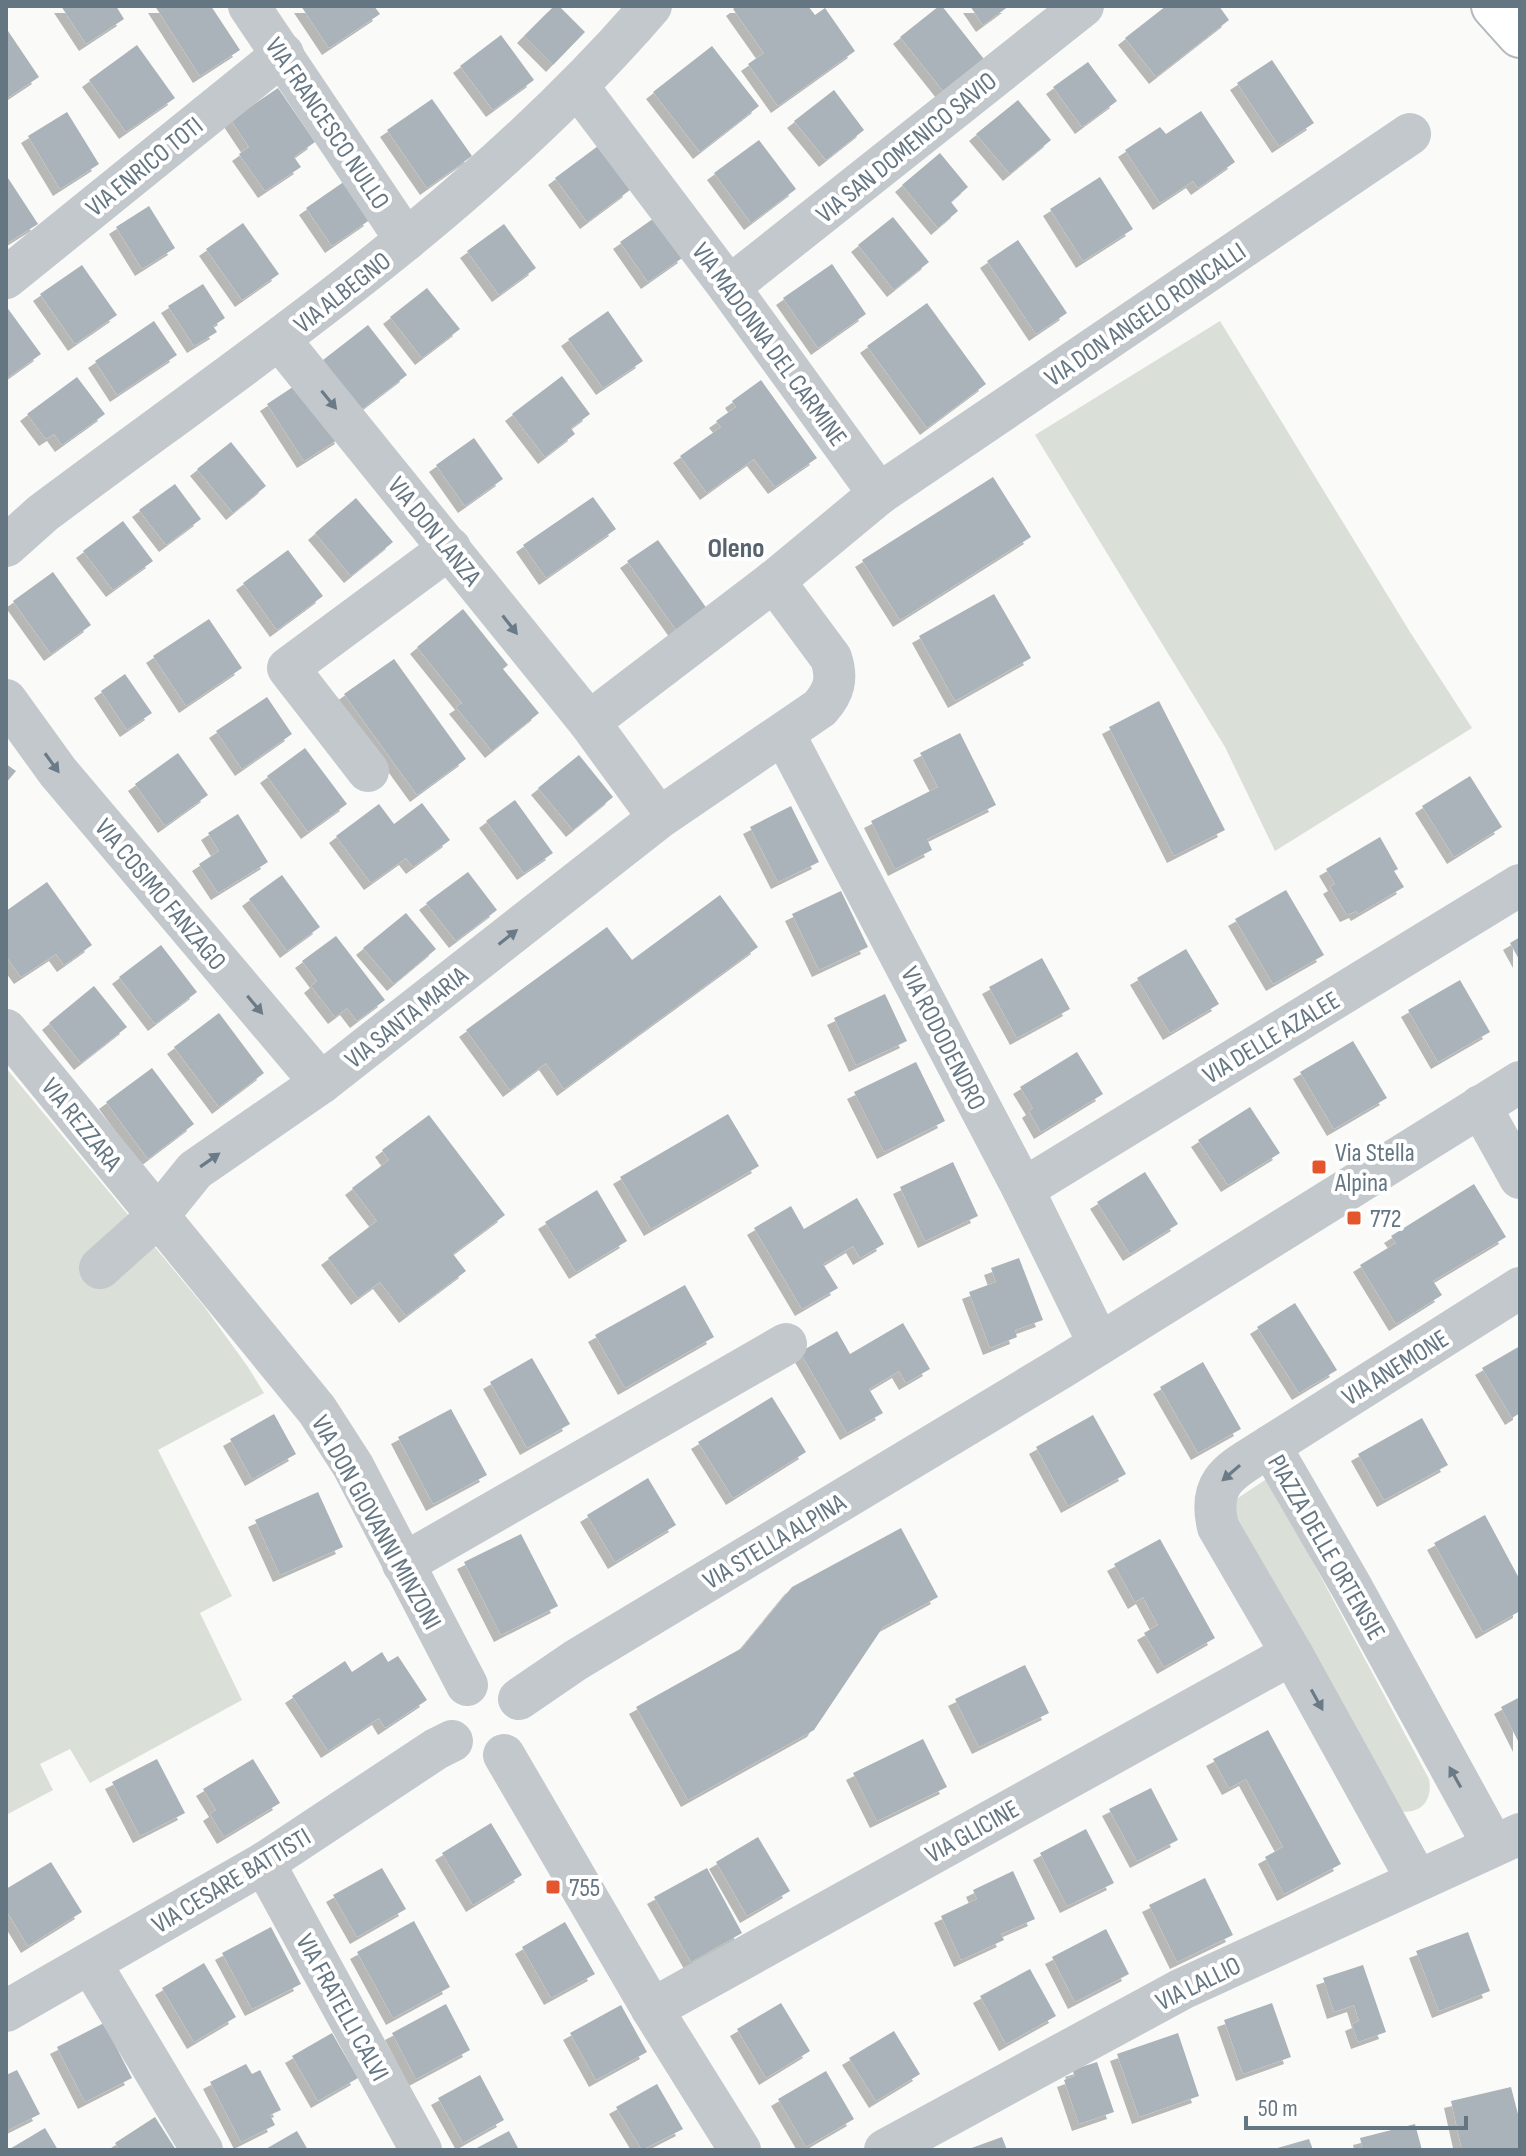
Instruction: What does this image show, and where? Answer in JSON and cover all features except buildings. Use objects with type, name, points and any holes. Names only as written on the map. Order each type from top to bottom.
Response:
[{"type":"highway","points":[[1494,6],[1520,35]]},
{"type":"street","name":"VIA FRANCESCO NULLO","points":[[249,6],[406,240]]},
{"type":"street","name":"VIA ALBEGNO","points":[[6,546],[43,513],[280,340],[406,240],[578,87],[651,6]]},
{"type":"street","name":"VIA SAN DOMENICO SAVIO","points":[[729,287],[1083,6]]},
{"type":"street","name":"VIA ENRICO TOTI","points":[[6,278],[283,54]]},
{"type":"street","name":"VIA MADONNA DEL CARMINE","points":[[578,87],[729,287],[879,494]]},
{"type":"street","name":"VIA DON ANGELO RONCALLI","points":[[879,494],[1410,134]]},
{"type":"street","name":"VIA DON LANZA","points":[[280,340],[589,722],[659,818]]},
{"type":"street","points":[[589,722],[774,581],[879,494]]},
{"type":"street","points":[[368,771],[288,668],[450,548]]},
{"type":"street","name":"VIA SANTA MARIA","points":[[100,1268],[157,1217],[195,1170],[321,1083],[659,818],[812,715],[830,697],[835,676],[828,652],[774,581]]},
{"type":"street","name":"VIA COSIMO FANZAGO","points":[[6,700],[58,772],[321,1083]]},
{"type":"street","name":"VIA RODODENDRO","points":[[784,734],[1023,1189],[1099,1344]]},
{"type":"street","name":"VIA DELLE AZALEE","points":[[1023,1189],[1520,885]]},
{"type":"street","name":"VIA REZZARA","points":[[6,1030],[157,1217]]},
{"type":"street","name":"VIA STELLA ALPINA","points":[[519,1699],[576,1660],[1099,1344],[1520,1082]]},
{"type":"street","points":[[1480,1106],[1520,1178]]},
{"type":"street","name":"VIA DON GIOVANNI MINZONI","points":[[157,1217],[324,1419],[353,1466],[467,1685]]},
{"type":"street","name":"VIA ANEMONE","points":[[1270,1446],[1520,1288]]},
{"type":"street","points":[[403,1564],[786,1344]]},
{"type":"street","name":"PIAZZA DELLE ORTENSIE","points":[[1417,1880],[1292,1654],[1221,1534],[1214,1507],[1217,1488],[1227,1475],[1270,1446],[1351,1586],[1506,1840]]},
{"type":"street","name":"VIA GLICINE","points":[[652,2009],[1292,1654]]},
{"type":"street","points":[[483,1680],[497,1682],[509,1688],[519,1699],[525,1721],[522,1735],[504,1755],[487,1760],[473,1758],[452,1741],[446,1718],[448,1705],[456,1693],[467,1685],[483,1680]]},
{"type":"street","name":"VIA CESARE BATTISTI","points":[[6,2011],[264,1863],[452,1741]]},
{"type":"street","points":[[504,1755],[652,2009],[740,2150]]},
{"type":"street","name":"VIA LALLIO","points":[[885,2150],[1182,1989],[1506,1840]]},
{"type":"street","name":"VIA FRATELLI CALVI","points":[[264,1863],[421,2150]]},
{"type":"street","points":[[91,1964],[202,2150]]},
{"type":"shaded area","points":[[1220,321],[1472,728],[1275,851],[1225,747],[1035,435]]},
{"type":"shaded area","points":[[6,1068],[203,1305],[264,1393],[158,1450],[232,1596],[200,1613],[242,1700],[90,1783],[70,1749],[40,1764],[53,1790],[6,1815]]},
{"type":"shaded area","points":[[1268,1478],[1429,1779],[1427,1799],[1414,1811],[1399,1811],[1235,1524],[1235,1500]]},
{"type":"place","name":"Via Stella Alpina","points":[[1319,1167]]},
{"type":"place","name":"772","points":[[1354,1218]]},
{"type":"place","name":"755","points":[[553,1887]]},
{"type":"district","name":"Oleno","points":[[736,547]]}]
